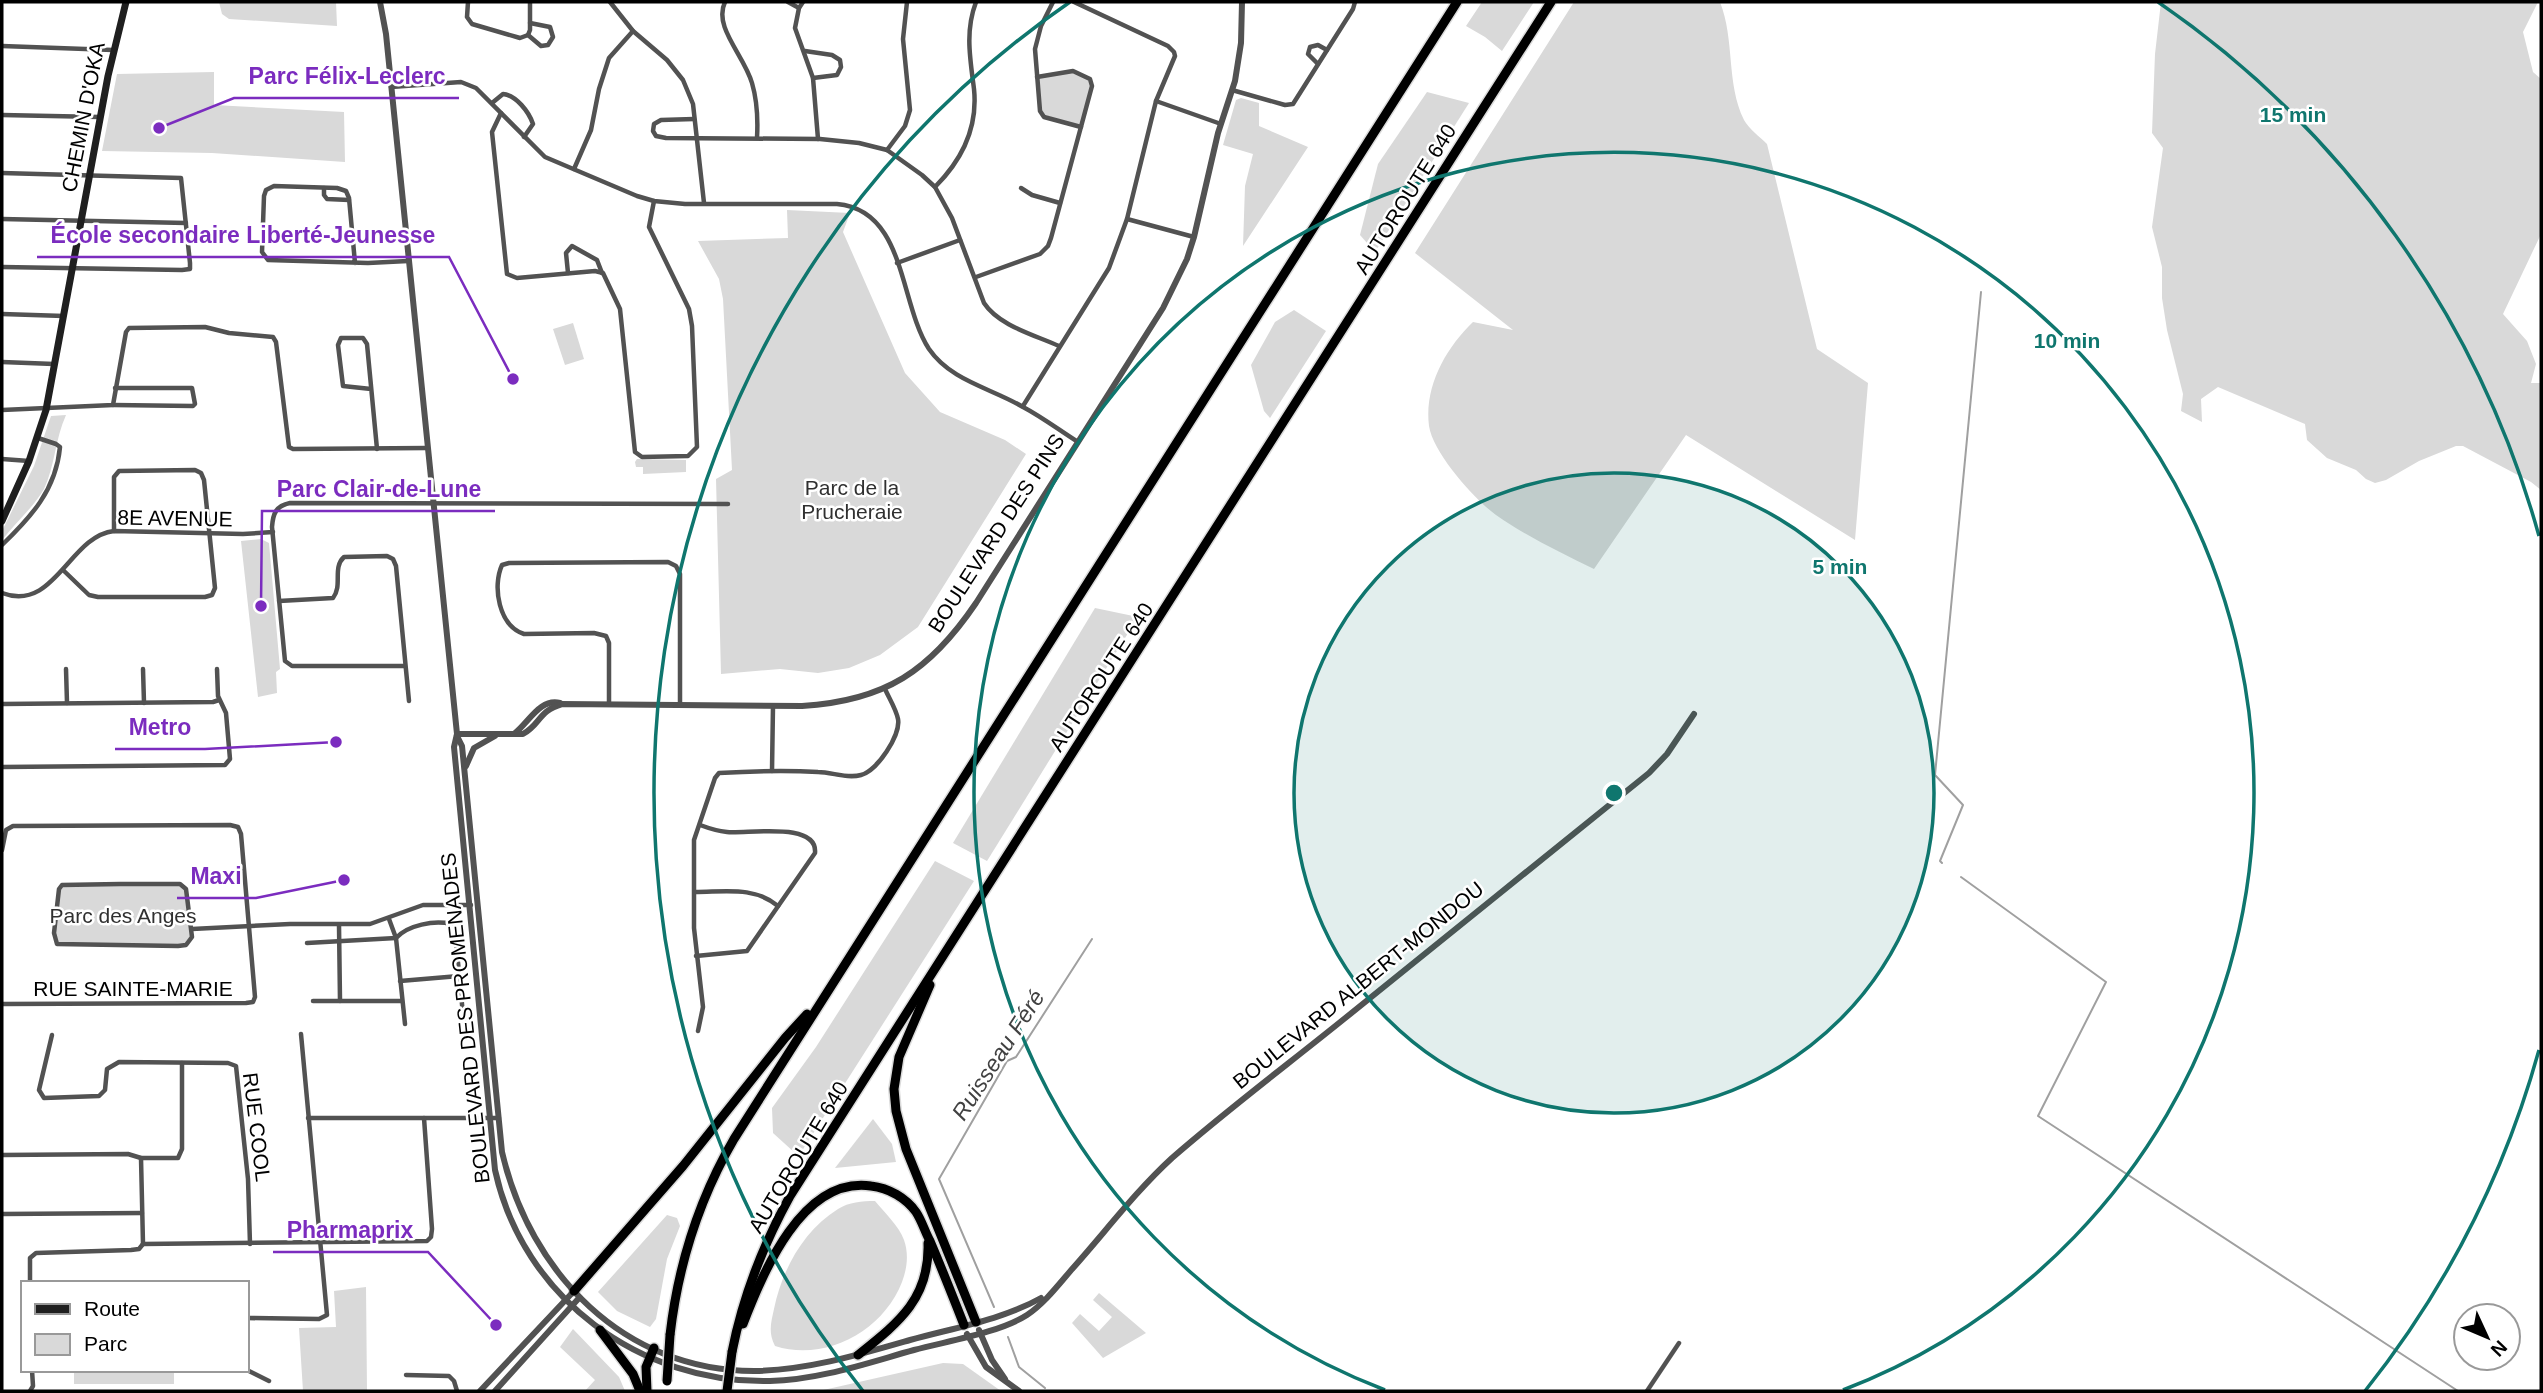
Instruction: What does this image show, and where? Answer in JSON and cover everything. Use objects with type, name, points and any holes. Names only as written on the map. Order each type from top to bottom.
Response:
[{"type":"highway","points":[[667,1386],[670,1335],[683,1264],[712,1182],[739,1131],[1457,2]]},
{"type":"highway","name":"AUTOROUTE 640","points":[[727,1391],[741,1312],[753,1276],[776,1223],[818,1152],[1551,2]]},
{"type":"highway","points":[[943,956],[901,1051],[896,1073],[895,1104],[898,1126],[906,1149],[976,1322]]},
{"type":"highway","points":[[576,1295],[785,1038],[823,998]]},
{"type":"highway","points":[[732,1352],[758,1286],[777,1251],[802,1216],[830,1193],[861,1185],[893,1193],[916,1213],[964,1325]]},
{"type":"highway","points":[[858,1355],[893,1327],[915,1301],[928,1267],[928,1238]]},
{"type":"highway","points":[[600,1330],[633,1374],[640,1391]]},
{"type":"highway","points":[[647,1391],[646,1373],[652,1353]]},
{"type":"main road","name":"CHEMIN D'OKA","points":[[2,521],[29,461],[46,410],[113,50],[127,2]]},
{"type":"street","name":"BOULEVARD DES PROMENADES","points":[[380,2],[457,734],[462,746],[499,1118],[507,1174],[522,1216],[542,1250],[576,1295],[652,1353],[704,1365],[745,1370],[800,1367],[858,1355],[976,1322]]},
{"type":"street","points":[[468,2],[467,17],[472,24],[520,38],[528,36]]},
{"type":"street","points":[[528,36],[530,2]]},
{"type":"street","points":[[610,2],[633,31],[676,70],[689,92],[704,203]]},
{"type":"street","points":[[725,2],[720,16],[722,27],[752,82],[757,113],[757,138]]},
{"type":"street","points":[[788,2],[799,8]]},
{"type":"street","points":[[803,2],[799,8],[796,28],[813,78],[818,139]]},
{"type":"street","points":[[887,150],[905,125],[910,110],[903,39],[907,2]]},
{"type":"street","points":[[935,187],[952,169],[969,138],[974,114],[969,31],[976,2]]},
{"type":"street","points":[[1053,2],[1037,37],[1035,49],[1042,114],[1081,127]]},
{"type":"street","points":[[1023,406],[1109,268],[1127,219],[1156,101],[1174,62],[1174,52],[1168,46],[1074,2]]},
{"type":"street","points":[[1237,2],[1242,2]]},
{"type":"street","name":"BOULEVARD DES PINS","points":[[500,734],[515,733],[544,704],[552,701],[562,704],[836,704],[885,689],[931,658],[955,632],[1163,308],[1175,284],[1194,237],[1221,124],[1232,90],[1240,54],[1242,2]]},
{"type":"street","points":[[1232,90],[1285,105],[1293,104],[1355,2]]},
{"type":"street","points":[[528,36],[541,46],[551,43],[553,37],[550,27],[530,23]]},
{"type":"street","points":[[574,169],[591,130],[598,89],[609,58],[633,31]]},
{"type":"street","points":[[1318,64],[1308,54],[1310,47],[1318,45],[1327,50]]},
{"type":"street","points":[[2,47],[113,50]]},
{"type":"street","points":[[805,51],[832,55],[840,60],[841,67],[837,75],[813,78]]},
{"type":"street","points":[[976,277],[1034,257],[1045,250],[1051,238],[1092,86],[1090,79],[1073,71],[1037,77]]},
{"type":"street","points":[[391,87],[460,82],[476,88],[545,157],[636,196],[654,201],[837,204],[866,212],[880,226],[897,263],[922,336],[935,357],[960,377],[1023,406],[1078,442]]},
{"type":"street","points":[[492,103],[503,94],[510,94],[515,99],[533,124],[524,137]]},
{"type":"street","points":[[1156,101],[1221,124]]},
{"type":"street","points":[[501,113],[492,132],[507,274],[517,278],[594,271],[603,273]]},
{"type":"street","points":[[2,115],[100,117]]},
{"type":"street","points":[[694,119],[661,120],[654,124],[653,131],[656,136],[666,138],[818,139],[859,143],[887,150],[935,187],[952,218],[989,312],[1059,346]]},
{"type":"street","points":[[2,173],[181,178],[190,269],[2,267]]},
{"type":"street","points":[[355,262],[349,200],[342,188],[276,186],[268,189],[264,196],[265,258],[272,261],[355,262],[408,261]]},
{"type":"street","points":[[324,188],[327,199],[349,200]]},
{"type":"street","points":[[1021,188],[1032,195],[1060,203]]},
{"type":"street","points":[[568,273],[566,253],[572,246],[597,260],[620,309],[635,452],[642,457],[688,456],[698,447],[692,326],[689,309],[649,227],[654,201]]},
{"type":"street","points":[[2,219],[186,223]]},
{"type":"street","points":[[1127,219],[1194,237]]},
{"type":"street","points":[[897,263],[960,240]]},
{"type":"street","points":[[2,314],[64,316]]},
{"type":"street","points":[[113,405],[125,332],[130,328],[205,327],[235,333],[269,335],[276,342],[289,447],[427,448]]},
{"type":"street","points":[[371,389],[343,386],[338,345],[341,338],[363,338],[367,344],[377,449]]},
{"type":"street","points":[[2,362],[55,364]]},
{"type":"street","points":[[2,410],[195,404],[192,388],[116,388]]},
{"type":"street","points":[[2,545],[41,503],[52,482],[60,447],[37,439]]},
{"type":"street","points":[[2,459],[29,461]]},
{"type":"street","points":[[63,570],[89,595],[98,597],[212,595],[215,588],[204,480],[201,473],[195,470],[119,471],[114,477],[114,531]]},
{"type":"street","points":[[404,666],[292,666],[285,662],[273,532],[273,515],[277,509],[290,503],[728,505]]},
{"type":"street","name":"8E AVENUE","points":[[2,593],[9,596],[28,596],[51,582],[99,534],[114,531],[210,534],[273,532]]},
{"type":"street","points":[[279,601],[333,598],[337,593],[338,564],[344,557],[387,556],[393,559],[396,566],[409,701]]},
{"type":"street","points":[[609,704],[609,643],[606,636],[524,634],[516,631],[503,615],[499,605],[499,572],[502,565],[668,562],[676,566],[680,574],[680,704]]},
{"type":"street","points":[[66,669],[67,703]]},
{"type":"street","points":[[143,669],[144,704]]},
{"type":"street","points":[[2,767],[225,765],[230,759],[226,713],[219,700],[218,669]]},
{"type":"street","points":[[698,1031],[703,1007],[696,956],[694,840],[708,794],[719,773],[830,772],[850,777],[867,773],[886,751],[897,732],[898,719],[885,689]]},
{"type":"street","points":[[2,704],[144,704],[219,700]]},
{"type":"street","points":[[772,771],[773,705]]},
{"type":"street","name":"BOULEVARD ALBERT-MONDOU","points":[[980,1332],[1023,1317],[1052,1291],[1168,1162],[1649,773],[1667,754],[1695,714]]},
{"type":"street","points":[[457,734],[500,734]]},
{"type":"street","name":"BOULEVARD DES PROMENADES","points":[[457,734],[454,747],[496,1177],[514,1228],[531,1257],[571,1307],[600,1330],[652,1353],[713,1377],[738,1380],[779,1380],[821,1375],[980,1332]]},
{"type":"street","points":[[464,770],[474,748],[500,734]]},
{"type":"street","points":[[696,956],[747,951],[815,853],[813,841],[802,833],[727,832],[699,825]]},
{"type":"street","name":"RUE SAINTE-MARIE","points":[[2,850],[6,830],[13,826],[237,827],[241,834],[255,997],[253,1002],[2,1004]]},
{"type":"street","points":[[180,884],[186,889],[192,929],[192,937],[186,945],[57,944],[54,933],[59,889],[62,885],[180,884]]},
{"type":"street","points":[[695,892],[755,892],[778,906]]},
{"type":"street","points":[[192,929],[370,924],[426,905],[478,905]]},
{"type":"street","points":[[389,919],[396,938],[405,1024]]},
{"type":"street","points":[[307,943],[396,938],[403,932],[427,924],[451,924],[455,931],[464,1025]]},
{"type":"street","points":[[339,925],[340,1001]]},
{"type":"street","points":[[400,981],[459,976]]},
{"type":"street","points":[[313,1001],[402,1001]]},
{"type":"street","points":[[248,1318],[326,1317],[301,1034]]},
{"type":"street","points":[[2,1154],[128,1154],[141,1158],[177,1158],[181,1153],[182,1063],[119,1062],[107,1069],[104,1090],[99,1096],[44,1098],[39,1090],[52,1035]]},
{"type":"street","name":"RUE COOL","points":[[182,1063],[228,1063],[237,1068],[248,1179],[250,1244]]},
{"type":"street","points":[[308,1118],[499,1118]]},
{"type":"street","points":[[143,1244],[419,1242],[429,1239],[432,1229],[424,1118]]},
{"type":"street","points":[[30,1281],[30,1258],[36,1253],[139,1249],[143,1244],[141,1158]]},
{"type":"street","points":[[2,1213],[142,1213]]},
{"type":"street","name":"BOULEVARD ALBERT-MONDOU","points":[[976,1322],[1027,1306],[1052,1291]]},
{"type":"street","points":[[480,1391],[565,1300],[576,1295]]},
{"type":"street","points":[[495,1391],[571,1307],[576,1295]]},
{"type":"street","points":[[976,1322],[993,1362],[1009,1384]]},
{"type":"street","points":[[964,1325],[986,1367],[1019,1391]]},
{"type":"street","points":[[1647,1391],[1679,1343]]},
{"type":"street","points":[[248,1370],[269,1381]]},
{"type":"street","points":[[30,1391],[33,1386],[33,1372]]},
{"type":"street","points":[[406,1376],[449,1376],[457,1391]]},
{"type":"green space","points":[[219,2],[336,2],[337,26],[229,19],[222,14]]},
{"type":"green space","points":[[1482,2],[1534,2],[1502,51],[1466,26]]},
{"type":"green space","points":[[1574,2],[1720,2],[1728,31],[1738,106],[1746,123],[1767,144],[1817,349],[1868,383],[1855,540],[1686,435],[1594,569],[1531,537],[1496,515],[1466,487],[1438,449],[1429,426],[1428,411],[1434,382],[1446,356],[1473,322],[1513,330],[1415,253]]},
{"type":"green space","points":[[2161,2],[2538,2],[2523,32],[2533,72],[2541,79],[2541,234],[2503,314],[2527,341],[2536,364],[2531,383],[2541,383],[2541,490],[2463,446],[2456,446],[2419,461],[2386,480],[2375,483],[2356,470],[2327,458],[2307,440],[2305,424],[2218,387],[2201,399],[2202,422],[2181,411],[2183,394],[2167,330],[2162,298],[2162,267],[2152,227],[2163,148],[2152,133],[2155,54]]},
{"type":"green space","points":[[1073,71],[1085,75],[1092,86],[1081,127],[1042,114],[1037,77]]},
{"type":"green space","points":[[214,72],[214,105],[344,112],[345,162],[212,153],[102,151],[117,74]]},
{"type":"green space","points":[[1427,92],[1469,103],[1375,252],[1360,235],[1378,164]]},
{"type":"green space","points":[[1241,98],[1259,103],[1259,126],[1308,147],[1243,246],[1245,186],[1253,154],[1223,145],[1236,100]]},
{"type":"green space","name":"Parc de la Prucheraie","points":[[787,210],[850,213],[843,232],[905,373],[940,412],[1005,440],[1026,454],[918,627],[880,655],[849,668],[818,673],[780,669],[721,674],[716,479],[732,470],[723,299],[719,279],[698,241],[788,238]]},
{"type":"green space","points":[[1294,310],[1326,331],[1270,418],[1264,411],[1251,365],[1275,322]]},
{"type":"green space","points":[[573,323],[584,359],[565,365],[553,329]]},
{"type":"green space","points":[[66,415],[44,489],[2,540],[2,531],[34,466],[51,416]]},
{"type":"green space","points":[[637,459],[686,460],[686,472],[643,474],[643,467],[636,467]]},
{"type":"green space","points":[[261,539],[269,543],[280,669],[276,672],[277,693],[258,697],[241,541]]},
{"type":"green space","points":[[1095,608],[1138,617],[987,861],[953,843]]},
{"type":"green space","points":[[935,861],[974,881],[800,1154],[795,1153],[773,1133],[772,1108],[816,1047]]},
{"type":"green space","name":"Parc des Anges","points":[[180,884],[186,889],[192,937],[186,945],[57,944],[54,922],[62,885]]},
{"type":"green space","points":[[873,1119],[892,1144],[896,1162],[835,1168]]},
{"type":"green space","points":[[875,1201],[899,1230],[906,1245],[905,1272],[893,1299],[867,1328],[833,1346],[794,1350],[775,1346],[771,1328],[778,1294],[782,1280],[804,1240],[814,1228],[842,1207],[856,1202]]},
{"type":"green space","points":[[667,1215],[677,1218],[680,1226],[667,1259],[656,1319],[650,1327],[617,1311],[598,1292]]},
{"type":"green space","points":[[366,1287],[367,1391],[303,1391],[299,1328],[336,1327],[334,1291]]},
{"type":"green space","points":[[1099,1293],[1146,1333],[1103,1358],[1072,1323],[1080,1314],[1099,1331],[1112,1317],[1093,1300]]},
{"type":"green space","points":[[573,1329],[619,1377],[625,1391],[585,1391],[595,1380],[560,1347]]},
{"type":"green space","points":[[943,1363],[963,1364],[1001,1391],[819,1391]]},
{"type":"green space","points":[[74,1372],[174,1372],[174,1384],[74,1384]]},
{"type":"waterway","points":[[1942,863],[1940,861],[1963,805],[1935,775],[1981,292]]},
{"type":"waterway","points":[[1961,877],[2106,982],[2038,1116],[2458,1391]]},
{"type":"waterway","name":"Ruisseau Féré","points":[[994,1307],[939,1179],[1007,1061],[1016,1057],[1092,939]]},
{"type":"waterway","name":"Ruisseau Féré","points":[[1008,1337],[1019,1367],[1045,1388]]},
{"type":"place","name":"Parc Félix-Leclerc","points":[[159,128]]},
{"type":"place","name":"École secondaire Liberté-Jeunesse","points":[[513,379]]},
{"type":"place","name":"Parc Clair-de-Lune","points":[[261,606]]},
{"type":"place","name":"Metro","points":[[336,742]]},
{"type":"place","name":"Maxi","points":[[344,880]]},
{"type":"place","name":"Pharmaprix","points":[[496,1325]]}]
